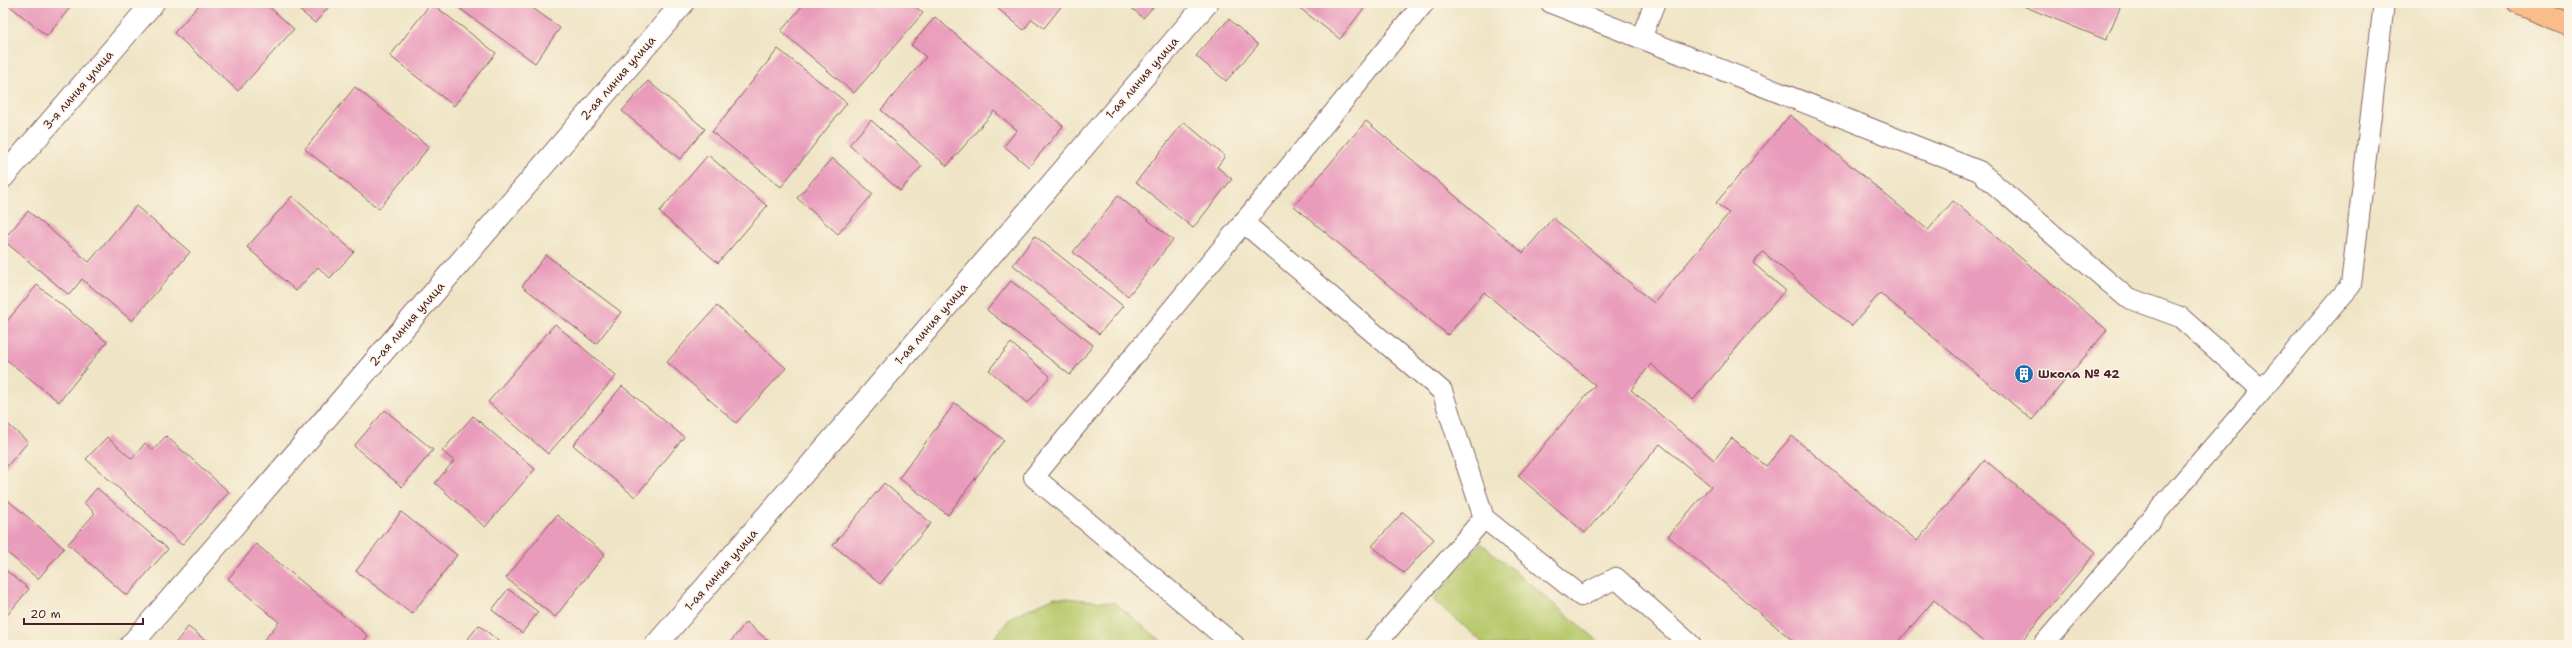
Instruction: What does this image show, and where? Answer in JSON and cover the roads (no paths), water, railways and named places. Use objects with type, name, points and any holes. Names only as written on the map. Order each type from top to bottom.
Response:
[{"type":"main road","points":[[2518,3],[2569,24]]},
{"type":"street","name":"3-я линия улица","points":[[3,177],[153,3]]},
{"type":"street","name":"2-ая линия улица","points":[[131,645],[683,3]]},
{"type":"street","name":"1-ая линия улица","points":[[656,645],[1207,3]]},
{"type":"lane","points":[[1234,645],[1034,477],[1424,3]]},
{"type":"lane","points":[[1552,3],[1979,171],[2126,297],[2180,317],[2262,390]]},
{"type":"lane","points":[[1641,38],[1656,3]]},
{"type":"lane","points":[[2043,645],[2351,285],[2384,3]]},
{"type":"lane","points":[[1243,222],[1442,391],[1484,518],[1581,596],[1616,578],[1691,645]]},
{"type":"lane","points":[[1375,645],[1484,518]]},
{"type":"place","name":"Школа № 42","points":[[2024,374]]}]
